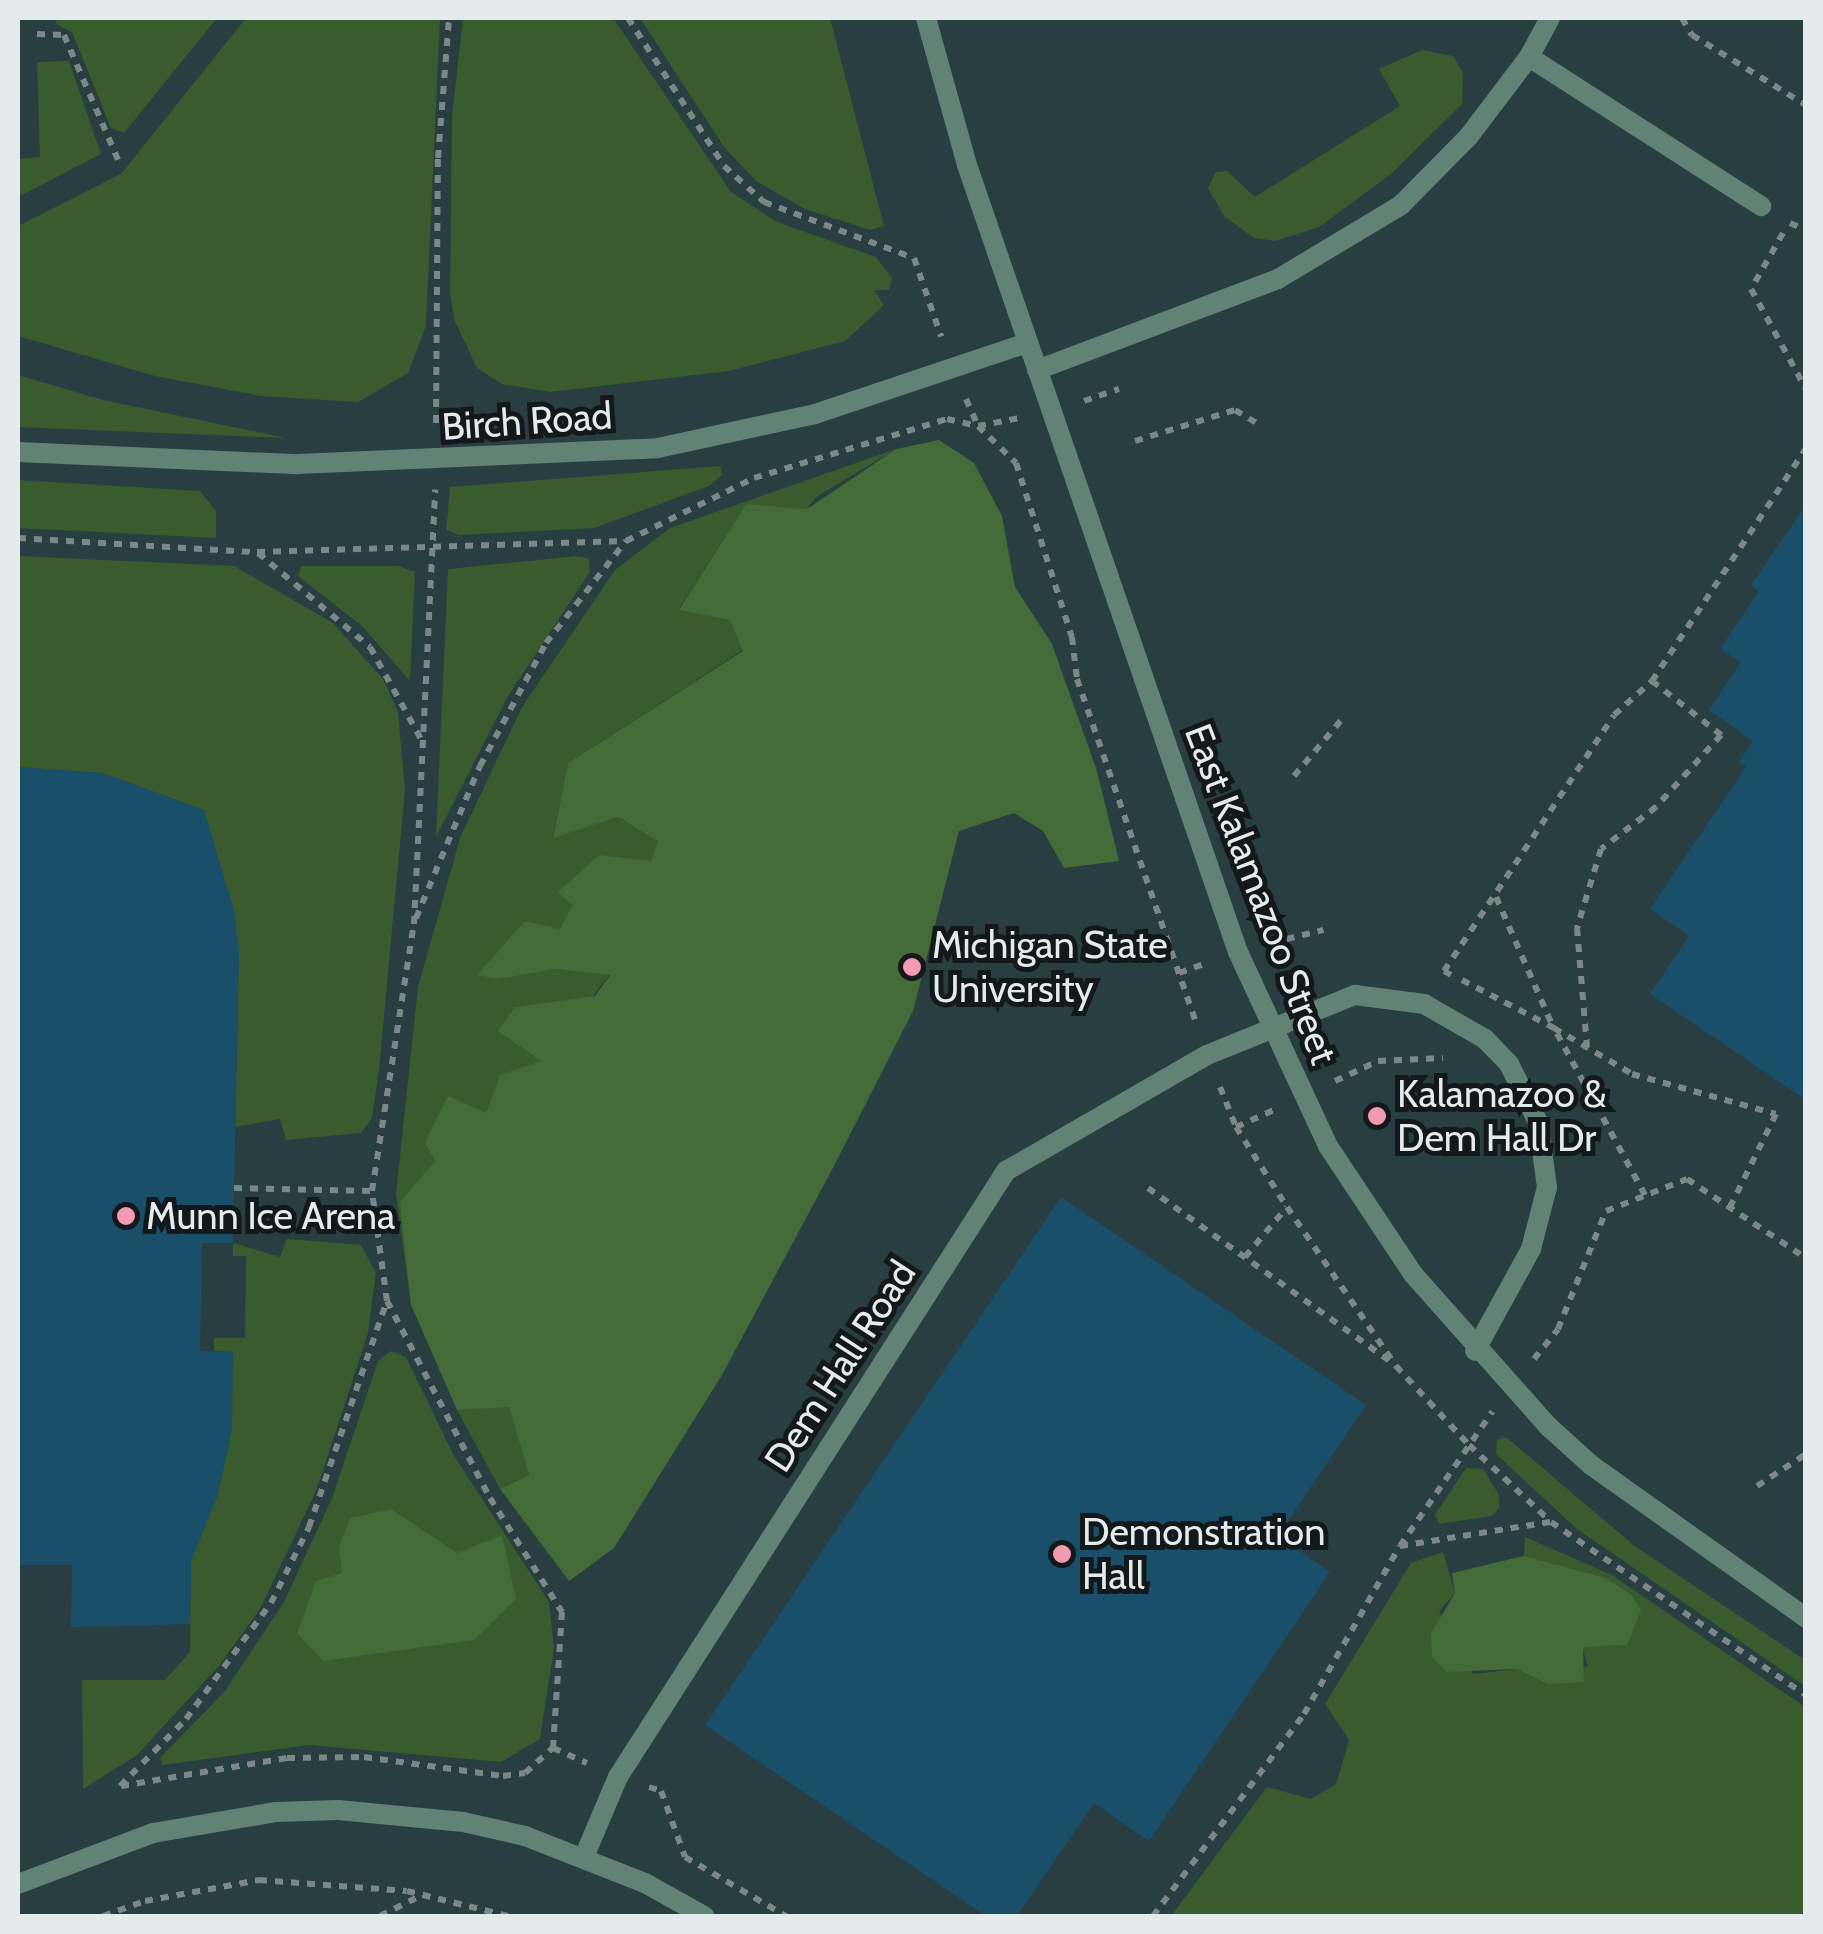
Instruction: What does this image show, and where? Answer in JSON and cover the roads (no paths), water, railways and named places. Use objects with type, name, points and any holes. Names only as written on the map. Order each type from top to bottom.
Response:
[{"type":"street","name":"East Kalamazoo Street","points":[[926,18],[1027,343],[1268,1026],[1302,1098],[1368,1209],[1475,1351],[1510,1388],[1590,1465],[1806,1618]]},
{"type":"street","points":[[1037,370],[1321,256],[1401,204],[1469,136],[1529,58],[1550,18]]},
{"type":"street","points":[[1529,58],[1761,206]]},
{"type":"street","name":"Birch Road","points":[[18,452],[177,462],[436,462],[658,448],[816,414],[1027,343]]},
{"type":"street","name":"Dem Hall Road","points":[[584,1857],[618,1777],[1006,1171],[1268,1026],[1355,995],[1390,996],[1456,1018],[1497,1051],[1526,1092],[1538,1122],[1547,1186],[1531,1249],[1475,1351]]},
{"type":"street","points":[[18,1884],[153,1833],[291,1812],[463,1822],[584,1857],[704,1916]]},
{"type":"place","name":"Michigan State University","points":[[912,967]]},
{"type":"place","name":"Kalamazoo & Dem Hall Dr","points":[[1377,1116]]},
{"type":"place","name":"Munn Ice Arena","points":[[126,1216]]},
{"type":"place","name":"Demonstration Hall","points":[[1062,1554]]}]
